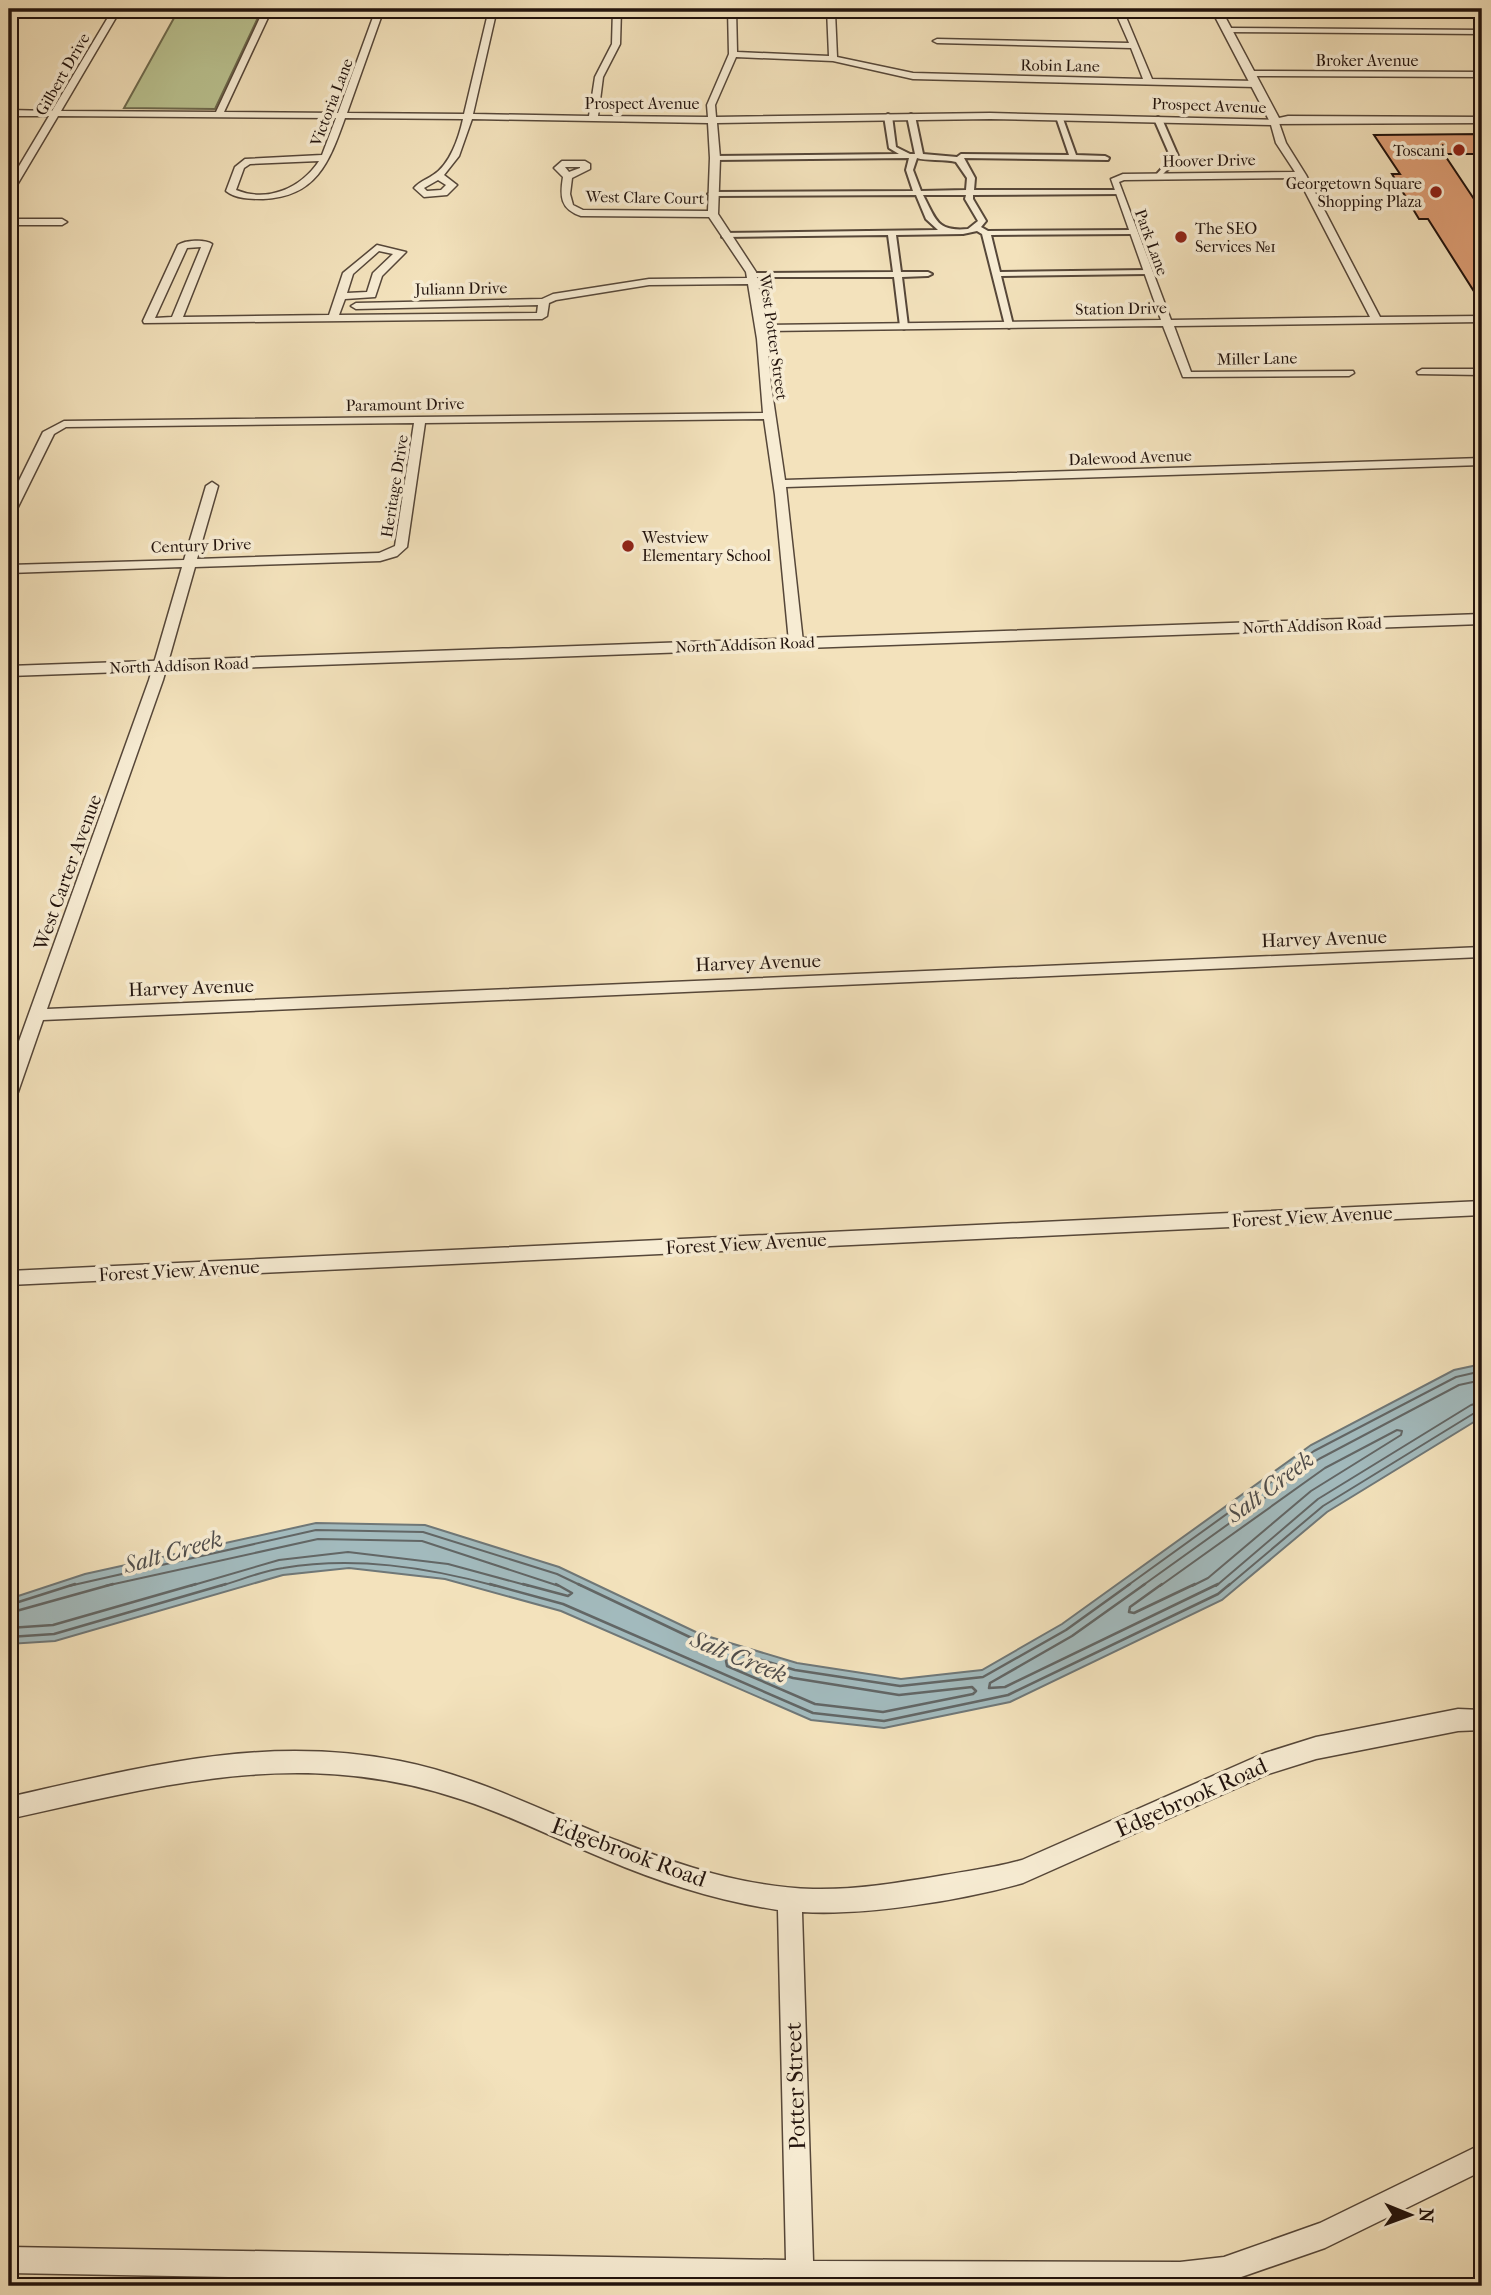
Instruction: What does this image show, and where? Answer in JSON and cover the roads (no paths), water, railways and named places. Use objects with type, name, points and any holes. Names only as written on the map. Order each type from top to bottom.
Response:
[{"type":"street","name":"Gilbert Drive","points":[[9,190],[56,113],[66,90],[117,9]]},
{"type":"street","points":[[219,114],[268,9]]},
{"type":"street","name":"Victoria Lane","points":[[325,158],[248,161],[240,167],[230,189],[233,193],[249,196],[300,190],[325,158],[380,9]]},
{"type":"street","points":[[439,176],[454,156],[469,116],[493,9]]},
{"type":"street","points":[[593,119],[599,77],[616,44],[617,9]]},
{"type":"street","name":"West Potter Street","points":[[732,9],[733,54],[711,105],[715,158],[713,214],[752,278],[796,642]]},
{"type":"street","points":[[833,59],[831,9],[992,11],[1012,14]]},
{"type":"street","points":[[1115,9],[1122,17],[1148,80]]},
{"type":"street","points":[[1216,9],[1275,122],[1281,143],[1301,175],[1376,319]]},
{"type":"street","points":[[1227,30],[1482,32]]},
{"type":"street","points":[[937,41],[1134,46]]},
{"type":"street","name":"Robin Lane","points":[[733,54],[833,59],[897,74],[933,77],[1253,79]]},
{"type":"street","points":[[853,72],[863,66]]},
{"type":"street","name":"Broker Avenue","points":[[1253,79],[1482,75]]},
{"type":"street","name":"Prospect Avenue","points":[[9,113],[593,119],[1060,117],[1482,123]]},
{"type":"street","points":[[888,116],[893,148],[917,158]]},
{"type":"street","points":[[911,116],[917,158]]},
{"type":"street","points":[[1060,117],[1073,156]]},
{"type":"street","points":[[1158,119],[1175,158],[1159,177]]},
{"type":"street","points":[[715,158],[937,156],[959,160],[971,178],[969,199],[982,221],[982,230],[1009,325]]},
{"type":"street","points":[[959,160],[961,156],[1105,158]]},
{"type":"street","points":[[917,158],[910,163],[910,176],[917,193],[926,214],[935,225],[948,232]]},
{"type":"street","name":"Hoover Drive","points":[[1116,178],[1301,175]]},
{"type":"street","name":"West Clare Court","points":[[568,176],[566,205],[581,213],[713,214]]},
{"type":"street","name":"Park Lane","points":[[1116,178],[1114,181],[1132,232],[1179,355]]},
{"type":"street","points":[[712,194],[1118,192]]},
{"type":"street","points":[[9,222],[62,222]]},
{"type":"street","points":[[725,234],[982,230],[1132,232]]},
{"type":"street","points":[[892,232],[904,326]]},
{"type":"street","points":[[176,321],[207,244],[183,244],[148,321],[176,321],[333,318],[542,316],[544,302]]},
{"type":"street","points":[[333,318],[348,272],[377,248],[401,252],[377,275],[371,295],[339,301]]},
{"type":"street","points":[[996,274],[1147,272]]},
{"type":"street","points":[[752,278],[928,274]]},
{"type":"street","name":"Juliann Drive","points":[[339,301],[544,302],[552,297],[649,282],[752,278]]},
{"type":"street","name":"Station Drive","points":[[760,328],[1482,319]]},
{"type":"street","name":"Miller Lane","points":[[1179,355],[1187,375],[1349,373]]},
{"type":"street","points":[[1422,372],[1482,372]]},
{"type":"street","name":"Paramount Drive","points":[[9,513],[46,438],[55,427],[64,424],[770,416]]},
{"type":"street","name":"Heritage Drive","points":[[393,553],[401,547],[420,420]]},
{"type":"street","name":"Dalewood Avenue","points":[[779,484],[1482,462]]},
{"type":"street","name":"West Carter Avenue","points":[[9,1091],[12,1070],[36,1015],[160,665],[212,486]]},
{"type":"street","name":"Century Drive","points":[[9,569],[380,556],[393,553]]},
{"type":"street","name":"North Addison Road","points":[[9,671],[1482,619]]},
{"type":"street","name":"Harvey Avenue","points":[[36,1015],[1482,952]]},
{"type":"street","name":"Forest View Avenue","points":[[9,1278],[1482,1208]]},
{"type":"street","name":"Edgebrook Road","points":[[9,1808],[187,1770],[250,1762],[333,1763],[403,1772],[475,1793],[643,1863],[696,1880],[790,1899],[849,1899],[999,1878],[1023,1871],[1265,1764],[1316,1748],[1458,1720],[1482,1720]]},
{"type":"street","name":"Potter Street","points":[[790,1899],[800,2274]]},
{"type":"street","points":[[9,2260],[800,2274],[1180,2275],[1224,2270],[1325,2235],[1482,2157]]},
{"type":"water","name":"Salt Creek","points":[[1482,1364],[1482,1417],[1327,1512],[1222,1600],[1010,1702],[884,1728],[811,1720],[561,1611],[445,1579],[349,1568],[283,1575],[55,1641],[9,1644],[9,1599],[85,1574],[316,1523],[425,1525],[559,1567],[700,1634],[797,1663],[901,1679],[982,1670],[1062,1624],[1311,1445],[1454,1370]]},
{"type":"place","name":"Toscani","points":[[1459,150]]},
{"type":"place","name":"Georgetown Square Shopping Plaza","points":[[1436,192]]},
{"type":"place","name":"The SEO Services №1","points":[[1181,237]]},
{"type":"place","name":"Westview Elementary School","points":[[628,546]]}]
